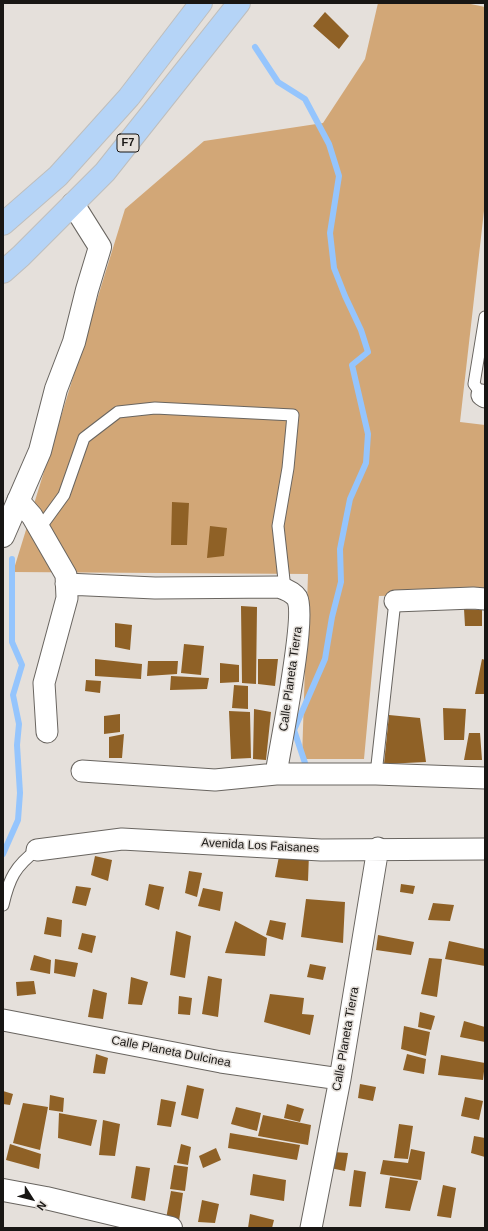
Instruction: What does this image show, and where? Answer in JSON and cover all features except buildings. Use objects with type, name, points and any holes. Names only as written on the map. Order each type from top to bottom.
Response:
[{"type":"highway","name":"F7","points":[[3,224],[58,176],[129,97],[201,3]]},
{"type":"highway","name":"F7","points":[[3,272],[105,172],[239,3]]},
{"type":"street","points":[[3,536],[40,451],[56,389],[74,342],[100,247],[73,204]]},
{"type":"street","points":[[18,500],[40,528],[66,575],[67,598],[44,683],[47,732]]},
{"type":"street","points":[[66,584],[155,588],[279,587],[285,589]]},
{"type":"street","name":"Calle Planeta Tierra","points":[[276,774],[299,633],[299,606],[296,598],[285,589]]},
{"type":"street","points":[[395,601],[473,598],[485,599]]},
{"type":"street","points":[[82,771],[215,780],[276,774],[376,774],[485,778]]},
{"type":"street","name":"Avenida Los Faisanes","points":[[37,850],[122,839],[321,850],[378,848],[485,849]]},
{"type":"street","name":"Calle Planeta Tierra","points":[[310,1228],[340,1079],[378,848]]},
{"type":"street","name":"Calle Planeta Dulcinea","points":[[3,1020],[221,1062],[340,1079]]},
{"type":"street","points":[[3,1190],[46,1198],[132,1223],[171,1228]]},
{"type":"lane","points":[[484,396],[474,384],[485,317]]},
{"type":"lane","points":[[40,528],[64,495],[84,438],[118,412],[155,408],[293,415],[288,468],[278,526],[285,589]]},
{"type":"lane","points":[[376,774],[395,601]]},
{"type":"lane","points":[[3,905],[12,874],[23,860],[37,850]]},
{"type":"shaded area","points":[[378,3],[466,3],[485,7],[485,202],[460,422],[485,425],[485,593],[379,596],[364,759],[302,759],[308,574],[13,572],[125,209],[204,141],[323,123],[365,59]]},
{"type":"waterway","points":[[255,47],[278,82],[305,99],[329,144],[339,176],[330,233],[334,268],[361,330],[368,352],[352,365],[368,434],[366,463],[350,499],[340,549],[341,582],[332,617],[325,659],[294,730],[305,763]]},
{"type":"waterway","points":[[3,854],[18,820],[20,793],[17,745],[19,724],[13,695],[22,665],[12,642],[12,559]]}]
